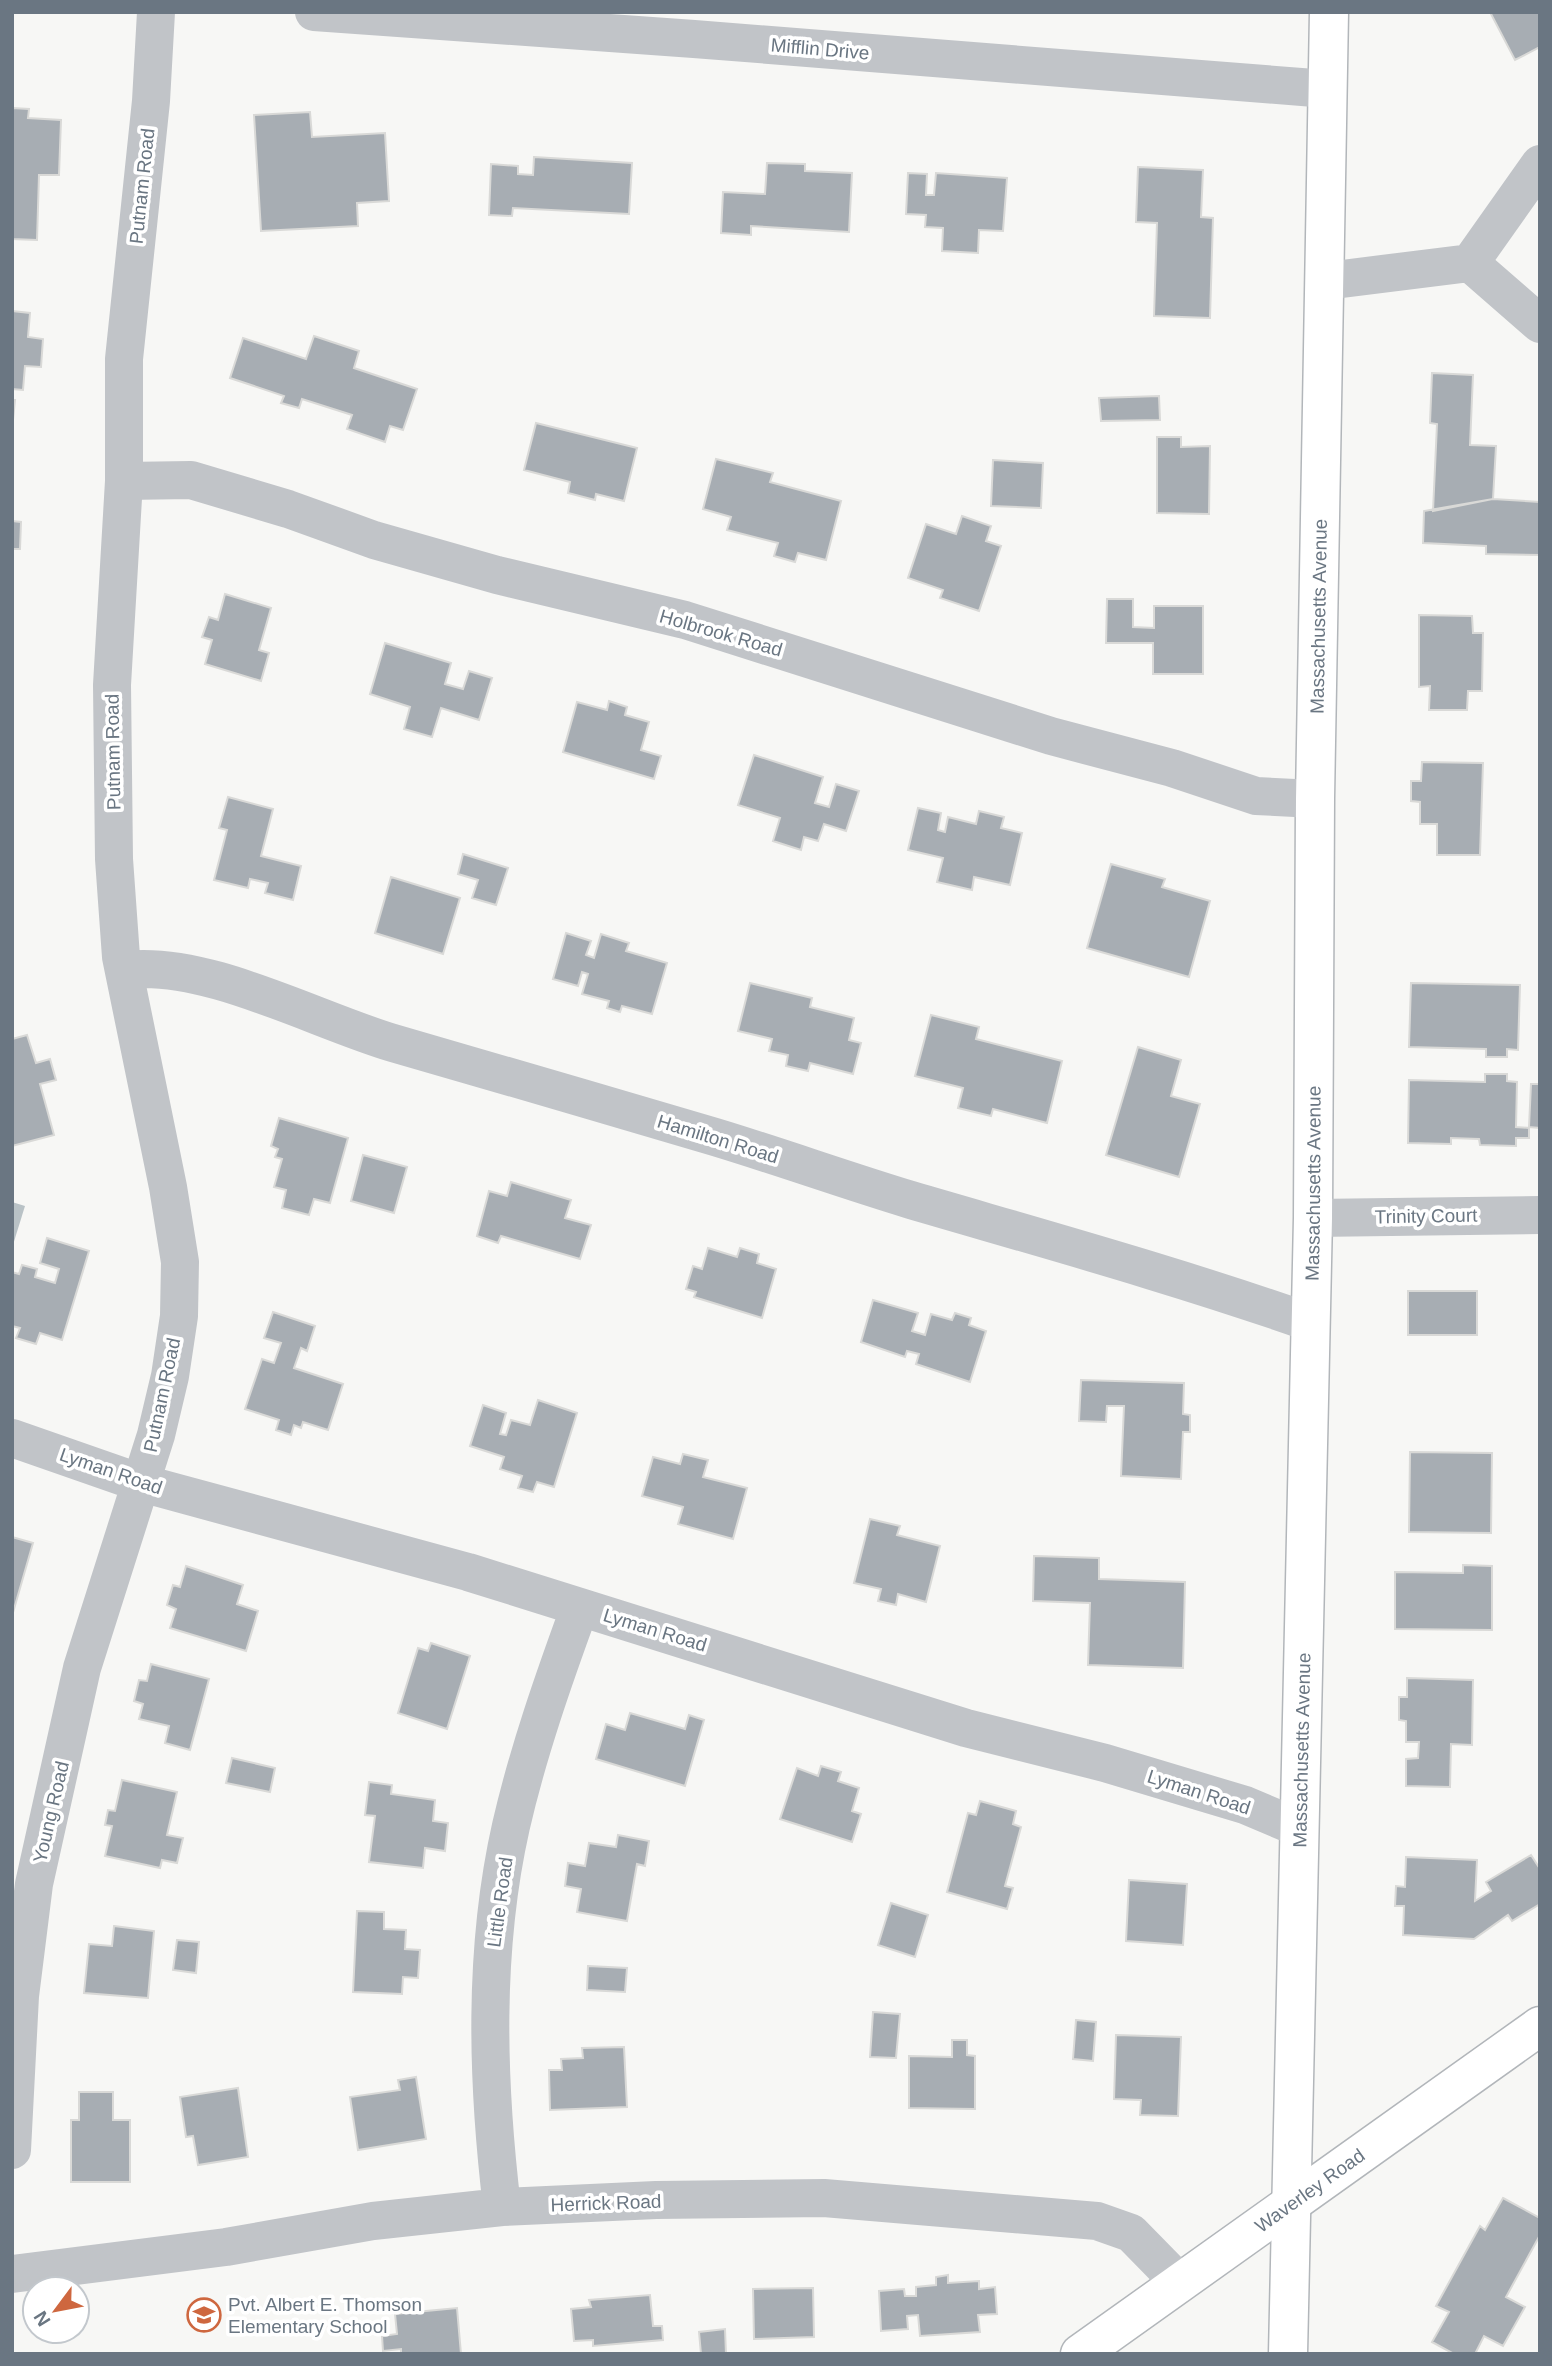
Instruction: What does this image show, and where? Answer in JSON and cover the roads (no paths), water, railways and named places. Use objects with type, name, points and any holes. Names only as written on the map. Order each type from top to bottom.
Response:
[{"type":"main road","name":"Massachusetts Avenue","points":[[1288,2354],[1297,1827],[1313,1218],[1315,799],[1329,12]]},
{"type":"main road","name":"Waverley Road","points":[[1080,2354],[1540,2026]]},
{"type":"street","name":"Putnam Road","points":[[141,1483],[170,1376],[179,1316],[180,1262],[125,970],[115,889],[112,685],[124,481],[124,359],[156,12]]},
{"type":"street","name":"Mifflin Drive","points":[[314,12],[622,23],[1327,89]]},
{"type":"street","points":[[1326,281],[1470,263],[1540,164]]},
{"type":"street","points":[[1470,263],[1540,324]]},
{"type":"street","name":"Holbrook Road","points":[[124,481],[191,480],[288,509],[374,540],[496,575],[685,620],[1051,736],[1172,768],[1256,796],[1315,799]]},
{"type":"street","name":"Hamilton Road","points":[[125,970],[148,967],[183,971],[253,993],[347,1029],[706,1135],[909,1199],[1141,1265],[1309,1322]]},
{"type":"street","name":"Trinity Court","points":[[1313,1218],[1540,1215]]},
{"type":"street","name":"Lyman Road","points":[[12,1438],[141,1483],[468,1572],[967,1728],[1105,1763],[1245,1805],[1297,1827]]},
{"type":"street","name":"Young Road","points":[[12,2150],[20,1996],[34,1884],[82,1668],[141,1483]]},
{"type":"street","name":"Little Road","points":[[502,2207],[491,2113],[491,2004],[496,1927],[511,1825],[580,1607]]},
{"type":"street","name":"Herrick Road","points":[[12,2274],[226,2247],[373,2221],[502,2207],[656,2200],[824,2198],[1097,2221],[1131,2233],[1180,2283]]},
{"type":"place","name":"Pvt. Albert E. Thomson Elementary School","points":[[204,2315]]}]
